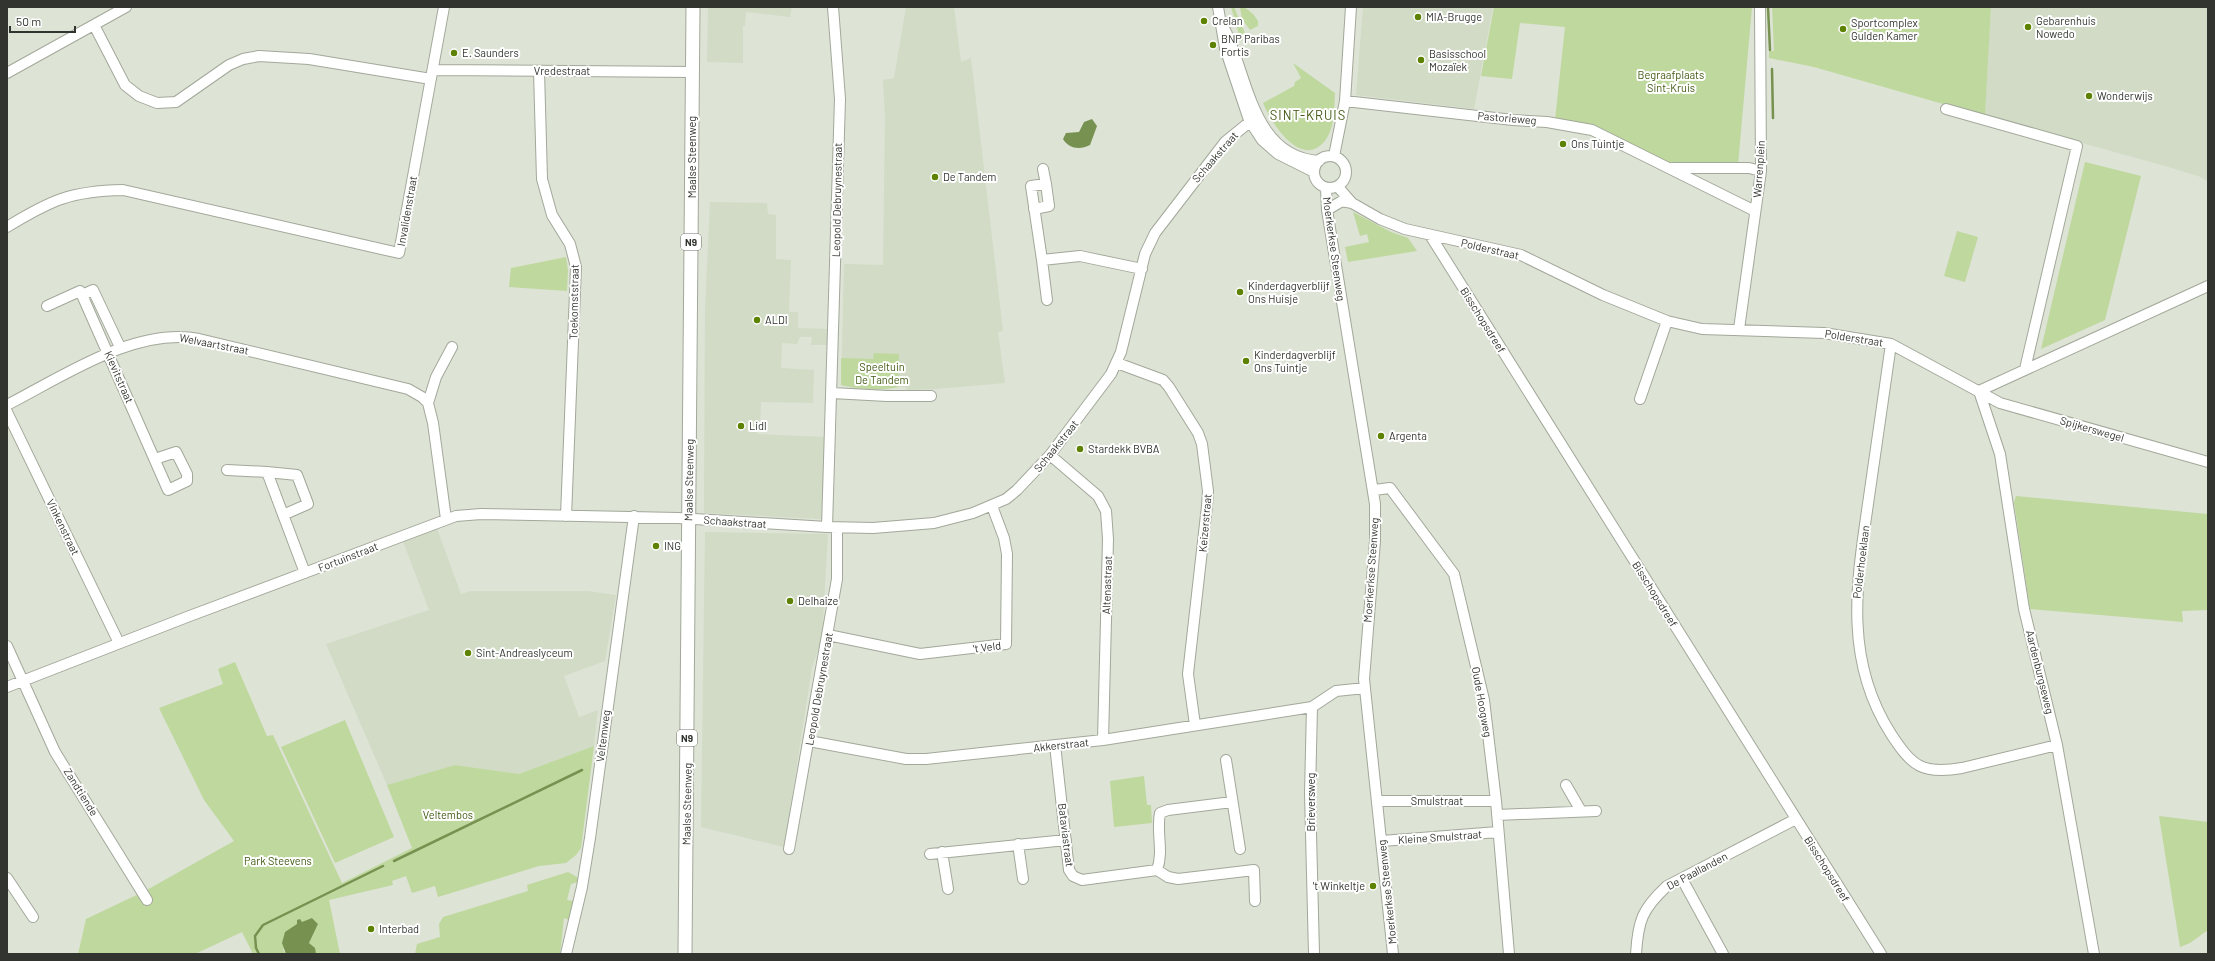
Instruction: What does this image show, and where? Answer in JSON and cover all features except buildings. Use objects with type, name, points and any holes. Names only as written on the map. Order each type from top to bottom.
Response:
[{"type":"main road","name":"Maalse Steenweg","points":[[685,954],[693,7]]},
{"type":"street","points":[[7,73],[126,7]]},
{"type":"street","name":"Invalidenstraat","points":[[7,226],[45,204],[70,195],[123,190],[399,253],[444,7]]},
{"type":"street","name":"Leopold Debruynestraat","points":[[789,849],[810,741],[837,579],[832,528],[832,393],[840,99],[833,7]]},
{"type":"street","points":[[1218,7],[1224,48],[1262,140],[1278,154],[1314,172]]},
{"type":"street","points":[[1334,156],[1345,101],[1351,7]]},
{"type":"street","name":"Warrenplein","points":[[1739,329],[1761,171],[1760,7]]},
{"type":"street","name":"Vredestraat","points":[[94,25],[125,85],[139,96],[157,104],[176,102],[229,65],[244,59],[259,56],[309,59],[432,74],[539,71],[692,72]]},
{"type":"street","name":"Toekomststraat","points":[[539,71],[542,179],[552,216],[570,244],[576,268],[566,516]]},
{"type":"street","name":"Pastorieweg","points":[[1345,101],[1513,120],[1547,122],[1592,130],[1662,163],[1755,211]]},
{"type":"street","points":[[1946,110],[2077,146],[2025,369]]},
{"type":"street","points":[[1253,118],[1271,137],[1286,149],[1301,158],[1319,160],[1326,156],[1334,156],[1342,161],[1346,167],[1345,179],[1338,187],[1326,188],[1318,183],[1314,172],[1319,160]]},
{"type":"street","name":"Schaakstraat","points":[[688,519],[832,528],[896,527],[934,523],[992,506],[1017,490],[1050,455],[1104,385],[1117,363],[1148,244],[1162,222],[1213,156],[1237,130],[1253,118]]},
{"type":"street","points":[[1671,168],[1749,168],[1761,171]]},
{"type":"street","points":[[1034,209],[1049,206],[1043,169]]},
{"type":"street","points":[[1046,184],[1031,186],[1047,300]]},
{"type":"street","name":"Polderstraat","points":[[1338,187],[1352,203],[1380,219],[1405,229],[1521,255],[1603,295],[1667,321],[1702,329],[1739,329],[1824,333],[1891,344],[1979,391]]},
{"type":"street","name":"Moerkerkse Steenweg","points":[[1326,188],[1327,210],[1374,490],[1375,533],[1364,655],[1364,688],[1382,841],[1393,954]]},
{"type":"street","points":[[1327,210],[1342,201],[1352,203]]},
{"type":"street","name":"Bisschopsdreef","points":[[1430,235],[1881,954]]},
{"type":"street","points":[[1042,260],[1080,256],[1142,270]]},
{"type":"street","points":[[1979,391],[2208,286]]},
{"type":"street","name":"Kievitstraat","points":[[82,295],[93,290],[120,348]]},
{"type":"street","name":"Kievitstraat","points":[[47,306],[80,291],[155,459]]},
{"type":"street","points":[[1640,399],[1667,321]]},
{"type":"street","name":"Welvaartstraat","points":[[7,405],[120,348],[145,340],[186,336],[408,389],[422,397],[428,403]]},
{"type":"street","name":"Polderhoeklaan","points":[[1891,344],[1856,598],[1861,655],[1867,682],[1880,716],[1913,764],[1927,769],[1948,770],[1962,768],[2057,745]]},
{"type":"street","points":[[446,519],[433,422],[428,403],[436,377],[452,347]]},
{"type":"street","name":"Keizerstraat","points":[[1117,363],[1163,380],[1198,433],[1205,457],[1208,498],[1188,674],[1195,725]]},
{"type":"street","name":"Spijkerswegel","points":[[1979,391],[2000,403],[2208,462]]},
{"type":"street","name":"Aardenburgseweg","points":[[1979,391],[2000,454],[2024,609],[2057,745],[2094,954]]},
{"type":"street","points":[[832,393],[887,396],[931,396]]},
{"type":"street","name":"Vinkenstraat","points":[[7,412],[119,643]]},
{"type":"street","name":"Altenastraat","points":[[1050,455],[1098,496],[1106,511],[1108,539],[1103,740]]},
{"type":"street","points":[[226,470],[293,473],[300,478],[308,504],[283,515]]},
{"type":"street","points":[[267,472],[305,573]]},
{"type":"street","name":"Oude Hoogweg","points":[[1374,490],[1390,488],[1454,574],[1484,700],[1496,801],[1509,954]]},
{"type":"street","name":"'t Veld","points":[[828,635],[920,654],[1006,644],[1008,554],[1004,538],[992,506]]},
{"type":"street","name":"Fortuinstraat","points":[[7,687],[119,643],[456,516],[481,514],[634,516],[688,519]]},
{"type":"street","name":"Veltemweg","points":[[566,954],[586,863],[634,516]]},
{"type":"street","name":"Zandtiende","points":[[7,646],[57,754],[148,900]]},
{"type":"street","points":[[1312,707],[1336,691],[1364,688]]},
{"type":"street","name":"Akkerstraat","points":[[810,741],[906,759],[1103,740],[1312,707]]},
{"type":"street","name":"Brieversweg","points":[[1312,707],[1310,793],[1314,954]]},
{"type":"street","name":"Bataviastraat","points":[[1055,745],[1069,870],[1073,876],[1082,880],[1157,870]]},
{"type":"street","points":[[1226,760],[1240,849]]},
{"type":"street","points":[[1566,785],[1582,812]]},
{"type":"street","name":"Smulstraat","points":[[1377,802],[1496,801]]},
{"type":"street","points":[[1232,802],[1168,810],[1160,813],[1158,821],[1161,859],[1157,870],[1168,877],[1178,879],[1254,870],[1255,901]]},
{"type":"street","points":[[1497,815],[1596,811]]},
{"type":"street","name":"De Paallanden","points":[[1636,954],[1641,917],[1653,899],[1667,886],[1796,820]]},
{"type":"street","name":"Kleine Smulstraat","points":[[1382,841],[1498,832]]},
{"type":"street","points":[[930,854],[1066,840]]},
{"type":"street","points":[[1018,844],[1023,879]]},
{"type":"street","points":[[942,852],[948,889]]},
{"type":"street","points":[[7,878],[33,917]]},
{"type":"street","points":[[1682,879],[1723,954]]},
{"type":"shaded area","points":[[708,7],[792,7],[790,17],[746,12],[745,26],[743,26],[743,63],[707,62]]},
{"type":"shaded area","name":"De Tandem","points":[[906,7],[954,7],[961,62],[971,58],[1003,331],[998,332],[1005,383],[936,389],[908,390],[905,387],[898,387],[880,391],[860,390],[841,385],[844,264],[883,265],[885,118],[883,80],[894,78]]},
{"type":"shaded area","name":"Basisschool Mozaïek","points":[[1363,7],[1493,7],[1474,109],[1356,95]]},
{"type":"shaded area","points":[[1991,7],[2208,7],[2208,182],[2201,177],[2165,166],[1985,116]]},
{"type":"shaded area","points":[[1092,119],[1097,126],[1090,145],[1082,148],[1075,148],[1065,142],[1063,139],[1066,133],[1079,132],[1084,122]]},
{"type":"shaded area","points":[[710,202],[767,203],[768,214],[776,215],[776,259],[791,260],[789,312],[798,312],[798,328],[827,329],[827,345],[811,345],[812,337],[800,337],[797,344],[782,343],[781,368],[814,370],[813,403],[761,402],[760,425],[758,425],[757,434],[826,437],[821,519],[704,513],[705,309]]},
{"type":"shaded area","name":"Sint-Andreaslyceum","points":[[435,523],[461,594],[471,591],[588,591],[616,595],[605,661],[564,676],[579,717],[598,710],[594,746],[519,774],[455,765],[387,785],[326,644],[429,610],[401,536]]},
{"type":"shaded area","points":[[705,532],[828,534],[822,638],[812,668],[784,847],[701,827]]},
{"type":"shaded area","points":[[312,918],[318,924],[309,943],[315,948],[316,954],[286,954],[282,943],[285,932],[297,924],[297,920],[300,919],[302,922]]},
{"type":"green space","points":[[1231,7],[1234,7],[1247,38],[1241,41]]},
{"type":"green space","points":[[1240,7],[1245,8],[1252,13],[1258,21],[1258,26],[1250,30],[1242,19]]},
{"type":"green space","name":"Begraafplaats Sint-Kruis","points":[[1494,7],[1752,7],[1738,165],[1667,162],[1589,124],[1555,120],[1565,27],[1520,23],[1512,79],[1481,76]]},
{"type":"green space","points":[[1772,7],[1991,7],[1985,116],[1814,67],[1769,58],[1769,51],[1774,51]]},
{"type":"green space","points":[[1293,63],[1335,93],[1334,113],[1330,132],[1323,143],[1314,149],[1304,150],[1295,146],[1287,139],[1272,120],[1263,103],[1294,86],[1295,82],[1301,78]]},
{"type":"green space","points":[[2085,162],[2141,176],[2105,320],[2041,349]]},
{"type":"green space","points":[[1353,212],[1391,232],[1408,238],[1417,251],[1348,262],[1345,247],[1369,242],[1367,234],[1360,236]]},
{"type":"green space","points":[[1957,231],[1978,237],[1965,282],[1944,276]]},
{"type":"green space","points":[[566,257],[568,270],[567,291],[509,287],[511,268]]},
{"type":"green space","name":"Speeltuin De Tandem","points":[[874,353],[899,354],[898,387],[869,389],[841,385],[841,358],[873,359]]},
{"type":"green space","points":[[2016,496],[2208,514],[2208,610],[2182,611],[2183,622],[2030,609],[2014,502]]},
{"type":"green space","points":[[235,662],[267,736],[273,735],[342,883],[412,848],[387,785],[455,765],[519,774],[594,746],[581,848],[576,855],[566,863],[539,866],[438,897],[435,886],[412,893],[406,876],[392,881],[393,885],[329,900],[340,954],[316,954],[309,943],[318,924],[312,918],[293,927],[283,950],[286,954],[253,954],[242,932],[195,954],[78,954],[86,919],[145,891],[234,841],[204,800],[159,708],[223,684],[218,669]]},
{"type":"green space","points":[[345,720],[394,837],[335,863],[281,747]]},
{"type":"green space","points":[[1144,776],[1147,805],[1151,805],[1152,823],[1114,827],[1110,781]]},
{"type":"green space","points":[[2159,816],[2208,822],[2208,930],[2190,943],[2180,947]]},
{"type":"green space","points":[[568,872],[577,877],[578,882],[571,884],[567,900],[575,903],[569,920],[564,918],[560,954],[415,954],[417,944],[440,937],[439,924],[443,917],[528,891],[527,885]]},
{"type":"waterway","points":[[1768,7],[1770,50]]},
{"type":"waterway","points":[[1772,69],[1773,118]]},
{"type":"waterway","points":[[394,861],[582,770]]},
{"type":"waterway","points":[[259,954],[256,948],[255,936],[263,925],[383,866]]},
{"type":"place","name":"MIA-Brugge","points":[[1418,17]]},
{"type":"place","name":"Crelan","points":[[1204,21]]},
{"type":"place","name":"Gebarenhuis Nowedo","points":[[2028,27]]},
{"type":"place","name":"Sportcomplex Gulden Kamer","points":[[1843,29]]},
{"type":"place","name":"BNP Paribas Fortis","points":[[1213,45]]},
{"type":"place","name":"E. Saunders","points":[[454,53]]},
{"type":"place","name":"Basisschool Mozaïek","points":[[1421,60]]},
{"type":"place","name":"Wonderwijs","points":[[2089,96]]},
{"type":"place","name":"Ons Tuintje","points":[[1563,144]]},
{"type":"place","name":"De Tandem","points":[[935,177]]},
{"type":"place","name":"Kinderdagverblijf Ons Huisje","points":[[1240,292]]},
{"type":"place","name":"ALDI","points":[[757,320]]},
{"type":"place","name":"Kinderdagverblijf Ons Tuintje","points":[[1246,361]]},
{"type":"place","name":"Lidl","points":[[741,426]]},
{"type":"place","name":"Argenta","points":[[1381,436]]},
{"type":"place","name":"Stardekk BVBA","points":[[1080,449]]},
{"type":"place","name":"ING","points":[[656,546]]},
{"type":"place","name":"Delhaize","points":[[790,601]]},
{"type":"place","name":"Sint-Andreaslyceum","points":[[468,653]]},
{"type":"place","name":"'t Winkeltje","points":[[1373,886]]},
{"type":"place","name":"Interbad","points":[[371,929]]},
{"type":"district","name":"SINT-KRUIS","points":[[1308,115]]},
{"type":"park label","name":"Veltembos","points":[[448,815]]},
{"type":"park label","name":"Park Steevens","points":[[278,861]]}]
